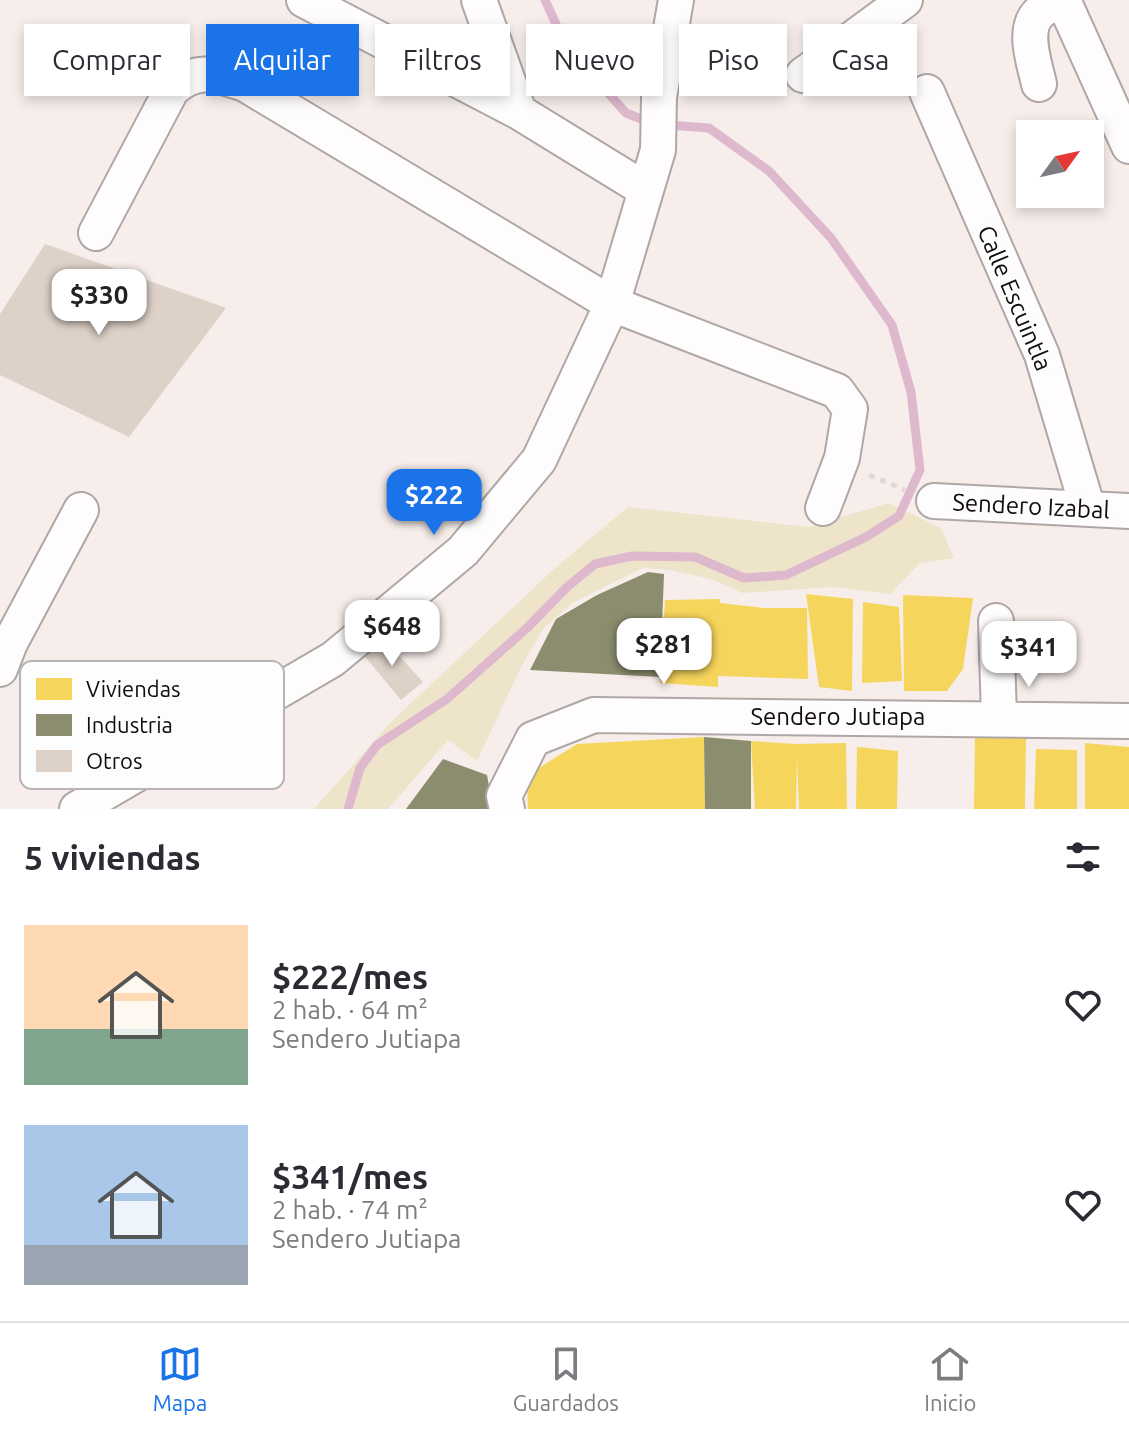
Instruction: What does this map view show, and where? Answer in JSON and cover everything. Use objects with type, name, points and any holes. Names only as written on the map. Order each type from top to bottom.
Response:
[{"type":"street","points":[[304,0],[519,112],[646,190]]},
{"type":"street","points":[[479,0],[519,112]]},
{"type":"street","points":[[284,688],[333,659],[463,551],[539,460],[612,304],[658,150],[659,97],[676,0]]},
{"type":"street","points":[[872,24],[905,0]]},
{"type":"street","points":[[1039,84],[1030,42],[1033,22],[1038,14],[1062,0],[1129,146]]},
{"type":"street","points":[[96,233],[172,89],[187,77],[205,74],[245,84],[612,304],[837,391],[850,409],[842,458],[823,508]]},
{"type":"street","name":"Calle Escuintla","points":[[927,92],[1042,355],[1088,509]]},
{"type":"street","name":"Sendero Izabal","points":[[934,501],[1129,511]]},
{"type":"street","points":[[0,669],[10,643],[81,510]]},
{"type":"street","points":[[996,621],[999,718]]},
{"type":"street","name":"Sendero Jutiapa","points":[[507,809],[504,796],[533,739],[594,715],[1129,721]]},
{"type":"street","points":[[92,803],[115,789]]},
{"type":"path","points":[[865,474],[934,501]]},
{"type":"shaded area","points":[[889,503],[941,528],[954,558],[920,563],[890,594],[833,587],[742,593],[712,579],[643,568],[574,602],[543,629],[520,669],[477,761],[448,740],[388,809],[314,809],[392,721],[554,569],[628,507],[808,527]]},
{"type":"building: Viviendas","points":[[806,594],[853,599],[852,691],[819,687]]},
{"type":"building: Viviendas","points":[[903,595],[973,598],[963,669],[947,691],[904,691]]},
{"type":"building: Viviendas","points":[[720,599],[720,603],[765,608],[807,608],[808,679],[718,676],[718,687],[660,683],[665,600]]},
{"type":"building: Viviendas","points":[[863,602],[899,607],[902,681],[862,683]]},
{"type":"building: Viviendas","points":[[975,736],[1026,737],[1025,809],[974,809]]},
{"type":"building: Viviendas","points":[[704,737],[705,809],[528,809],[527,786],[534,771],[577,744]]},
{"type":"building: Viviendas","points":[[751,741],[846,743],[847,809],[799,809],[797,759],[796,809],[755,809]]},
{"type":"building: Viviendas","points":[[1085,743],[1129,747],[1129,809],[1085,809]]},
{"type":"building: Viviendas","points":[[857,747],[898,751],[897,809],[856,809]]},
{"type":"building: Viviendas","points":[[1036,749],[1077,750],[1077,809],[1034,809]]},
{"type":"building: Industria","points":[[648,572],[664,574],[660,677],[530,670],[556,619],[597,595]]},
{"type":"building: Industria","points":[[704,737],[751,741],[751,809],[705,809]]},
{"type":"building: Industria","points":[[443,759],[487,775],[493,809],[406,809]]},
{"type":"building: Otros","points":[[45,244],[226,308],[129,437],[0,375],[0,314]]},
{"type":"building: Otros","points":[[382,637],[423,682],[401,700],[362,653]]},
{"type":"waterway","points":[[348,809],[360,768],[377,745],[447,699],[595,564],[632,556],[695,557],[744,578],[786,575],[866,537],[899,516],[920,470],[911,392],[892,325],[831,238],[769,171],[709,128],[654,124],[626,113],[560,33],[545,0]]}]
